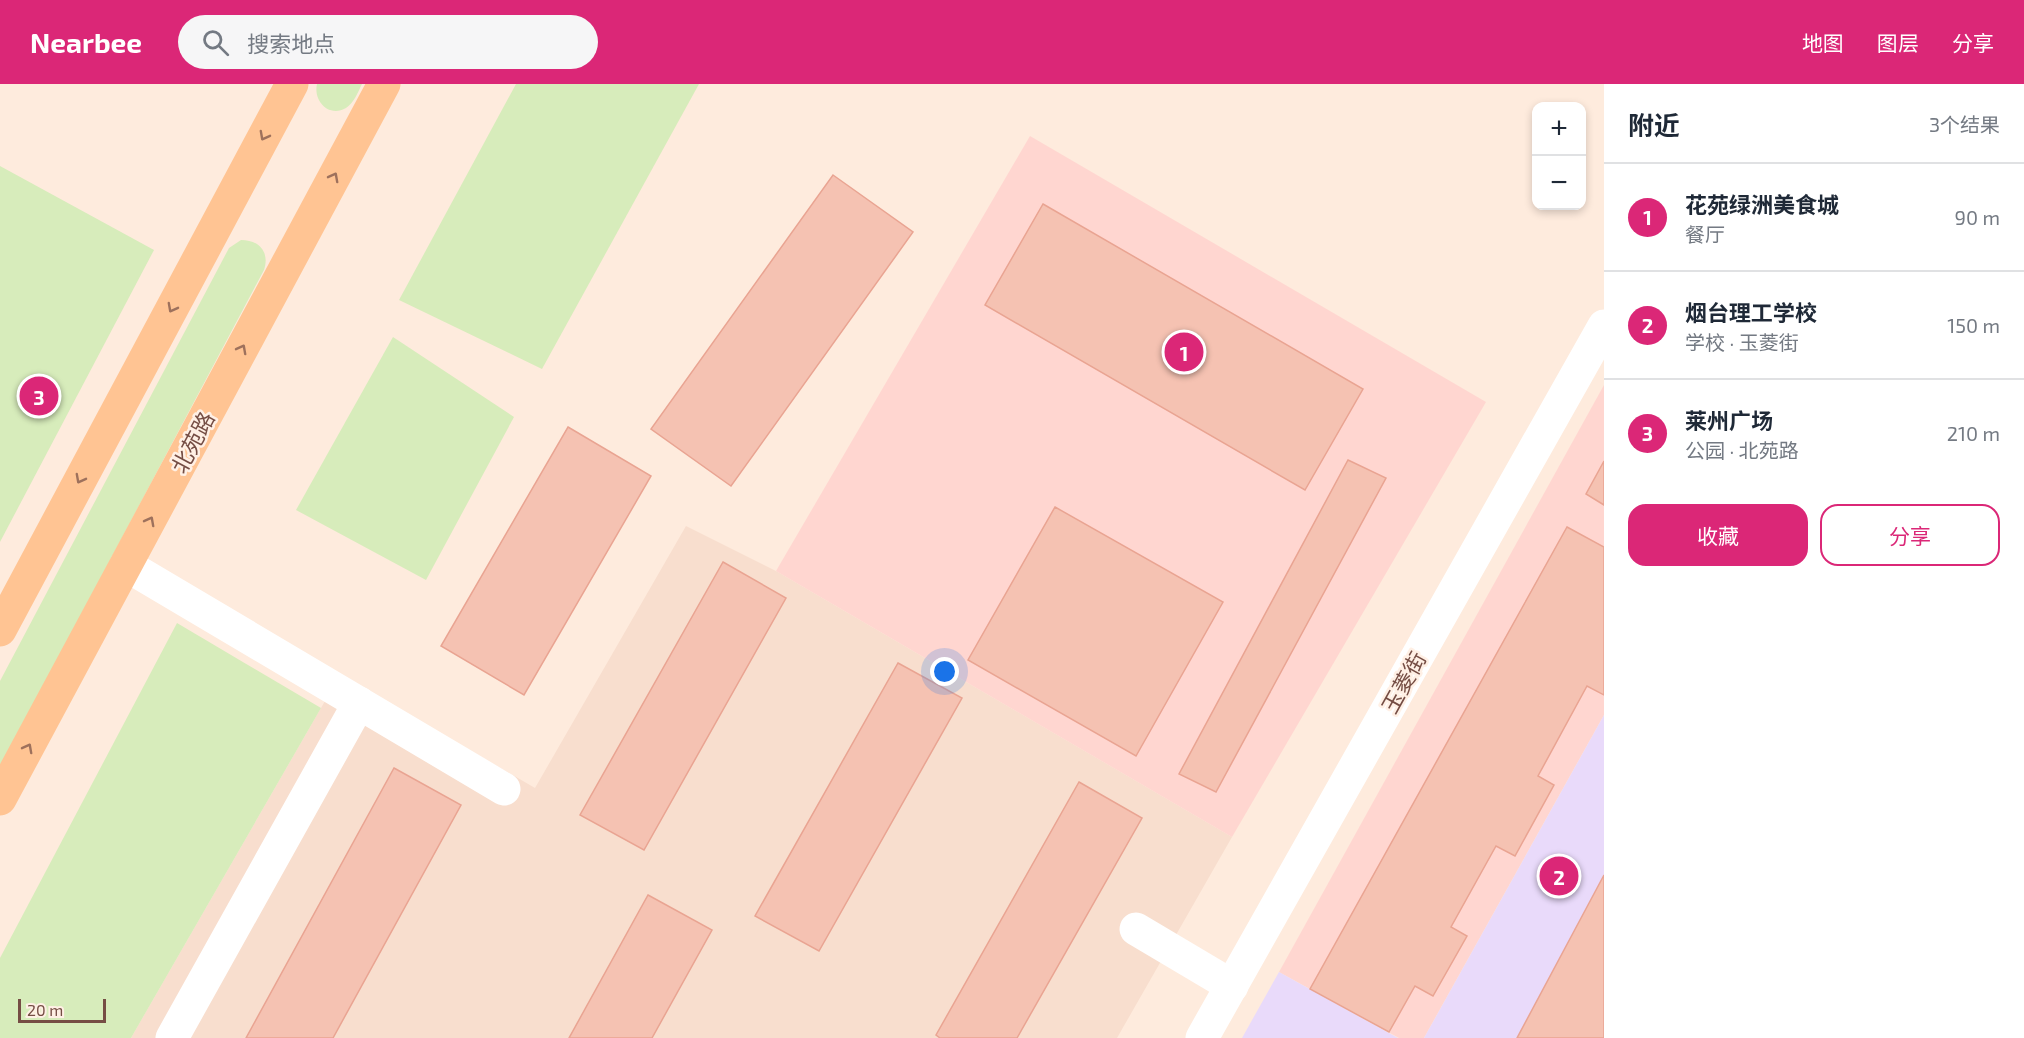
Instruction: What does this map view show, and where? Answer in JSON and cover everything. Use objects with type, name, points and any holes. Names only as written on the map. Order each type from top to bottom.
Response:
[{"type":"main road","points":[[0,630],[292,84]]},
{"type":"main road","name":"北苑路","points":[[0,799],[384,84]]},
{"type":"street","name":"玉菱街","points":[[1202,1038],[1604,326]]},
{"type":"street","points":[[126,565],[504,789]]},
{"type":"street","points":[[171,1038],[359,703]]},
{"type":"street","points":[[1136,929],[1232,986]]},
{"type":"shaded area","points":[[1030,136],[1486,402],[1232,837],[776,571]]},
{"type":"shaded area","points":[[1604,385],[1604,715],[1424,1038],[1399,1038],[1279,972]]},
{"type":"shaded area","points":[[686,526],[776,571],[1232,837],[1117,1038],[131,1038],[340,675],[535,788]]},
{"type":"shaded area","points":[[1604,715],[1604,1038],[1424,1038]]},
{"type":"shaded area","points":[[1279,972],[1398,1038],[1242,1038]]},
{"type":"green space","points":[[317,84],[362,84],[349,106],[340,111],[334,111],[320,102],[316,90]]},
{"type":"green space","points":[[516,84],[699,84],[542,369],[399,300]]},
{"type":"green space","points":[[0,166],[154,250],[0,542]]},
{"type":"green space","points":[[241,240],[253,242],[262,248],[265,258],[264,270],[0,768],[0,681],[229,248]]},
{"type":"green space","points":[[393,337],[514,417],[426,580],[296,510]]},
{"type":"green space","points":[[177,623],[321,708],[131,1038],[0,1038],[0,958]]},
{"type":"building","points":[[833,175],[913,232],[731,486],[651,429]]},
{"type":"building","points":[[1043,204],[1363,389],[1305,490],[985,305]]},
{"type":"building","points":[[568,427],[651,476],[524,695],[441,646]]},
{"type":"building","points":[[1348,460],[1386,478],[1216,792],[1179,774]]},
{"type":"building","points":[[1604,461],[1604,505],[1586,494]]},
{"type":"building","points":[[1055,507],[1223,602],[1136,756],[968,660]]},
{"type":"building","points":[[1567,527],[1604,547],[1604,695],[1587,686],[1538,776],[1554,785],[1515,856],[1496,846],[1451,927],[1467,936],[1433,996],[1415,986],[1389,1032],[1310,989]]},
{"type":"building","points":[[723,562],[786,598],[644,850],[580,815]]},
{"type":"building","points":[[898,663],[962,698],[819,951],[755,916]]},
{"type":"building","points":[[394,768],[461,805],[333,1038],[246,1038]]},
{"type":"building","points":[[1079,782],[1142,818],[1017,1038],[940,1038],[936,1035]]},
{"type":"building","points":[[1604,875],[1604,1038],[1517,1038]]},
{"type":"building","points":[[648,895],[712,930],[652,1038],[569,1038]]},
{"type":"place","name":"花苑绿洲美食城","points":[[1184,352]]},
{"type":"place","name":"莱州广场","points":[[39,396]]},
{"type":"place","name":"烟台理工学校","points":[[1559,876]]}]
